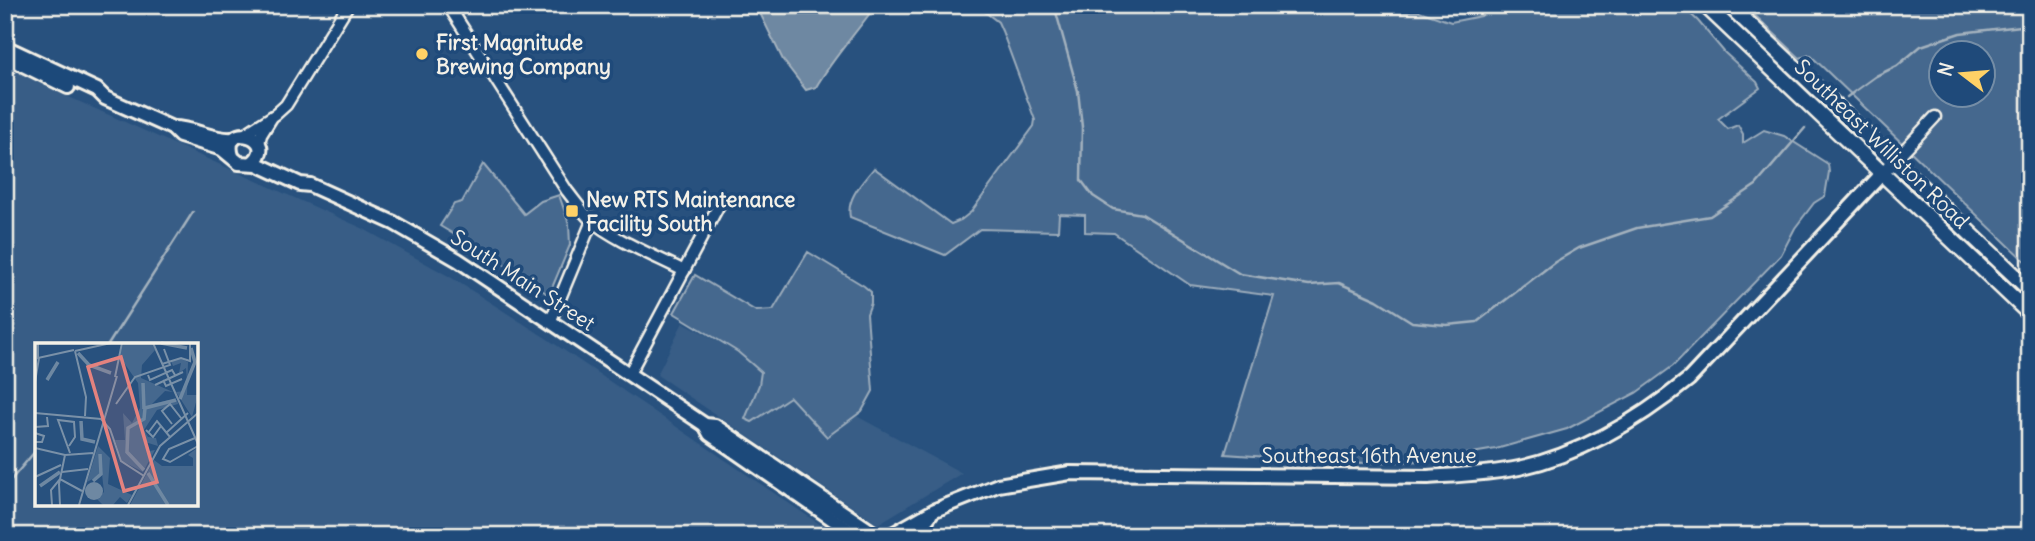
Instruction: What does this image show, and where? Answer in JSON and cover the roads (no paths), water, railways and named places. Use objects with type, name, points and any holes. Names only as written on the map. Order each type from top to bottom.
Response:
[{"type":"highway","name":"Southeast Williston Road","points":[[1705,5],[2030,314]]},
{"type":"highway","name":"Southeast Williston Road","points":[[1730,5],[2030,290]]},
{"type":"main road","points":[[5,47],[97,90],[105,98],[172,128],[180,136],[222,149],[243,164],[252,163],[258,157],[259,146],[253,137],[212,137],[183,128],[172,128]]},
{"type":"main road","points":[[5,57],[94,98],[105,98]]},
{"type":"main road","points":[[232,156],[230,148],[239,137]]},
{"type":"main road","name":"South Main Street","points":[[259,146],[272,161],[303,177],[310,185]]},
{"type":"main road","name":"Southeast 16th Avenue","points":[[889,536],[935,510],[998,485],[1070,473],[1416,477],[1479,474],[1521,467],[1564,453],[1611,433],[1654,408],[1689,379],[1894,161]]},
{"type":"main road","name":"South Main Street","points":[[252,163],[300,184],[310,185],[405,229],[458,260],[705,425],[710,434],[857,536]]},
{"type":"main road","name":"South Main Street","points":[[705,425],[715,426],[878,536]]},
{"type":"main road","points":[[919,536],[923,524],[935,510]]},
{"type":"street","points":[[239,137],[272,117],[289,101],[348,5]]},
{"type":"street","points":[[448,5],[567,191],[592,221],[684,271]]},
{"type":"street","points":[[259,146],[263,131],[272,117]]},
{"type":"street","name":"Southeast 16th Avenue","points":[[1894,161],[1935,117]]},
{"type":"street","points":[[629,374],[720,204]]},
{"type":"street","points":[[551,320],[592,221]]},
{"type":"waterway","points":[[1054,5],[1078,91],[1082,127],[1081,180],[1093,196],[1113,209],[1142,214],[1240,274],[1309,285],[1339,283],[1377,300],[1412,322],[1447,325],[1477,322],[1555,262],[1579,248],[1637,228],[1710,216],[1756,185],[1805,128]]},
{"type":"waterway","points":[[1847,97],[1876,76],[1897,66],[1921,46],[1960,33],[2030,25]]},
{"type":"waterway","points":[[109,343],[193,212]]},
{"type":"waterway","points":[[5,487],[35,451]]},
{"type":"place","name":"First Magnitude Brewing Company","points":[[422,54]]},
{"type":"place","name":"New RTS Maintenance Facility South","points":[[572,211]]}]
